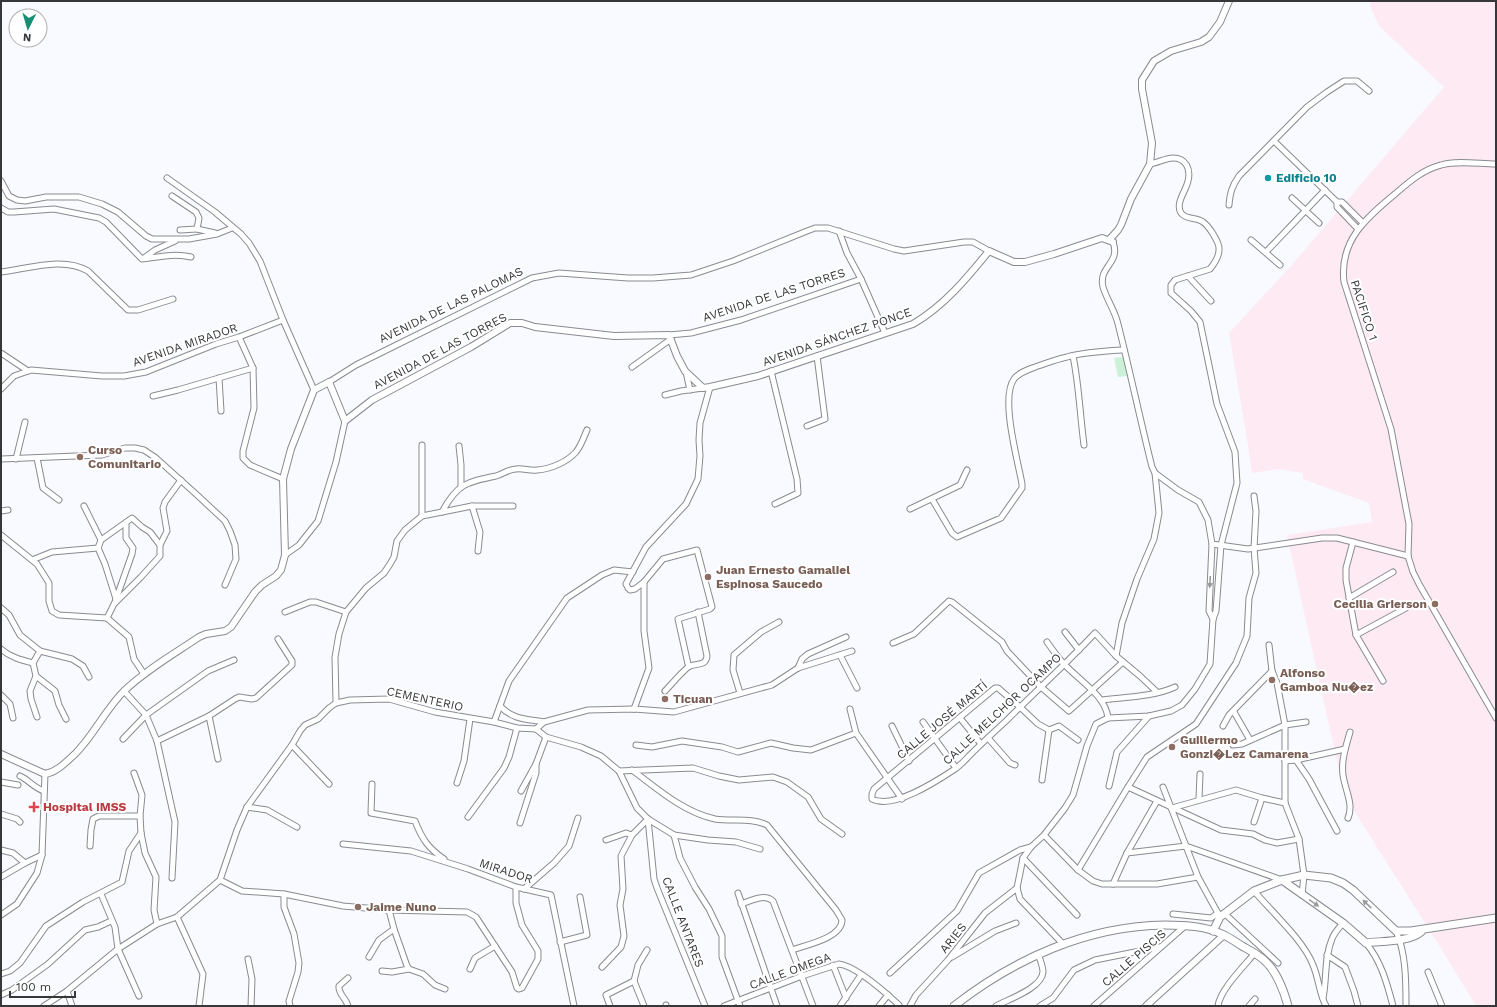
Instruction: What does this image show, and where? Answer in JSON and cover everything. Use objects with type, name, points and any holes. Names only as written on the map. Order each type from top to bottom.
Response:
[{"type":"main road","points":[[1213,931],[1221,914],[1254,892],[1282,880],[1304,875],[1331,878],[1343,883],[1353,890],[1396,931],[1423,930],[1496,918]]},
{"type":"main road","points":[[1282,880],[1343,923],[1366,943],[1400,939],[1418,934],[1423,930]]},
{"type":"main road","points":[[954,1006],[1005,970],[1038,954],[1064,944],[1101,932],[1148,925],[1186,925],[1224,935],[1265,961],[1282,986],[1288,1006]]},
{"type":"street","points":[[1157,692],[1116,656],[1122,623],[1137,579],[1154,539],[1158,512],[1155,473],[1152,467],[1118,321],[1103,286],[1103,277],[1106,268],[1116,254],[1116,249],[1111,241],[1121,225],[1130,199],[1150,164],[1152,143],[1142,90],[1142,80],[1154,61],[1171,51],[1201,42],[1209,37],[1217,26],[1229,1]]},
{"type":"street","points":[[1229,205],[1229,196],[1233,185],[1239,176],[1307,107],[1344,81],[1357,81],[1369,91]]},
{"type":"street","points":[[1274,141],[1337,202],[1342,202],[1363,223]]},
{"type":"street","points":[[1064,944],[1020,899],[1016,888],[1023,858],[1031,847],[1044,835],[1073,795],[1087,746],[1096,724],[1108,718],[1149,716],[1170,711],[1182,705],[1204,676],[1210,664],[1213,619],[1216,611],[1222,546],[1237,483],[1235,452],[1217,404],[1200,322],[1191,311],[1171,293],[1171,285],[1175,280],[1210,269],[1218,257],[1220,249],[1213,234],[1204,222],[1196,218],[1186,217],[1182,214],[1179,207],[1188,181],[1188,165],[1182,159],[1168,158],[1150,164]]},
{"type":"street","name":"PACIFICO 1","points":[[1408,556],[1409,524],[1391,429],[1344,282],[1344,260],[1350,242],[1369,215],[1426,170],[1442,164],[1496,164]]},
{"type":"street","points":[[1,754],[45,774],[56,770],[66,763],[81,747],[124,691],[144,674],[198,637],[225,631],[231,627],[255,592],[262,585],[276,576],[281,570],[285,555],[283,479],[291,450],[314,390],[283,320],[260,261],[249,243],[215,212],[167,178]]},
{"type":"street","points":[[1,181],[9,196],[17,200],[25,201],[46,197],[79,198],[102,204],[118,212],[152,240],[189,239],[217,234],[232,228]]},
{"type":"street","points":[[1266,252],[1325,190]]},
{"type":"street","points":[[172,196],[196,212],[199,218],[197,229]]},
{"type":"street","points":[[1292,198],[1319,222]]},
{"type":"street","points":[[1337,202],[1337,207],[1358,229]]},
{"type":"street","points":[[1341,211],[1346,206]]},
{"type":"street","points":[[1,208],[8,212],[54,209],[99,218],[106,222],[142,259]]},
{"type":"street","name":"AVENIDA DE LAS PALOMAS","points":[[314,390],[356,365],[532,278],[559,273],[628,278],[653,278],[691,274],[733,262],[811,230],[828,228],[885,247],[904,250],[973,242],[1014,262],[1025,262],[1102,238],[1111,241]]},
{"type":"street","points":[[180,230],[197,229],[217,234]]},
{"type":"street","points":[[839,231],[847,253],[861,278],[885,333]]},
{"type":"street","points":[[142,259],[155,250],[178,240]]},
{"type":"street","points":[[1251,240],[1280,265]]},
{"type":"street","name":"AVENIDA SÁNCHEZ PONCE","points":[[665,395],[707,388],[751,378],[913,324],[927,316],[955,290],[989,251]]},
{"type":"street","points":[[142,259],[183,255],[191,257]]},
{"type":"street","points":[[1,272],[70,264],[80,266],[88,271],[128,310],[138,310],[173,299]]},
{"type":"street","points":[[1188,276],[1211,301]]},
{"type":"street","name":"AVENIDA DE LAS TORRES","points":[[345,421],[372,400],[471,347],[513,322],[536,327],[600,335],[670,337],[741,320],[861,278]]},
{"type":"street","name":"AVENIDA MIRADOR","points":[[1,389],[14,376],[28,371],[102,376],[136,374],[283,320]]},
{"type":"street","points":[[239,337],[253,368],[254,408],[243,451],[243,458],[250,465],[283,479]]},
{"type":"street","points":[[632,367],[670,337],[677,356],[686,372],[690,390]]},
{"type":"street","points":[[932,499],[952,533],[957,537],[1001,518],[1022,488],[1010,421],[1009,406],[1014,379],[1024,372],[1073,356],[1124,350]]},
{"type":"street","points":[[1,353],[28,371]]},
{"type":"street","points":[[807,426],[825,419],[817,356]]},
{"type":"street","points":[[1073,356],[1077,373],[1084,446]]},
{"type":"street","points":[[153,396],[253,368]]},
{"type":"street","points":[[771,371],[797,479],[798,493],[775,504]]},
{"type":"street","points":[[686,372],[707,388],[700,423],[698,479],[686,504],[646,546],[626,584],[630,590],[635,589],[644,582],[663,559],[697,550],[712,607],[710,609],[680,618],[678,621],[688,664],[690,666]]},
{"type":"street","points":[[219,378],[221,411]]},
{"type":"street","points":[[285,555],[299,545],[318,521],[336,462],[345,421],[329,382]]},
{"type":"street","points":[[16,459],[25,422]]},
{"type":"street","points":[[442,512],[448,501],[461,487],[478,479],[496,476],[513,469],[536,470],[553,467],[575,452],[587,430]]},
{"type":"street","points":[[422,445],[422,516]]},
{"type":"street","points":[[459,446],[461,487]]},
{"type":"street","points":[[1,459],[102,455],[125,448],[144,450],[156,458],[225,521],[235,545],[236,559],[225,585]]},
{"type":"street","points":[[37,458],[43,488],[60,500]]},
{"type":"street","points":[[910,509],[960,485],[967,470]]},
{"type":"street","points":[[1155,473],[1178,490],[1199,502],[1208,520],[1212,544],[1209,611],[1213,619]]},
{"type":"street","points":[[115,601],[142,577],[160,556],[160,545],[167,531],[163,508],[165,502],[181,480]]},
{"type":"street","points":[[1078,870],[1146,758],[1196,724],[1236,663],[1248,636],[1250,592],[1256,573],[1254,548],[1256,511],[1254,496]]},
{"type":"street","points":[[84,506],[101,540]]},
{"type":"street","points":[[472,506],[480,532],[478,551]]},
{"type":"street","points":[[44,1006],[67,992],[118,949],[157,924],[177,917],[220,880],[237,830],[247,807],[292,745],[300,731],[306,725],[318,719],[336,703],[335,656],[338,634],[346,612],[366,588],[384,573],[394,557],[397,541],[405,530],[422,516],[472,506],[513,506]]},
{"type":"street","points":[[1,511],[8,510]]},
{"type":"street","points":[[115,601],[105,564],[98,548],[101,540],[132,518],[150,532],[160,545]]},
{"type":"street","points":[[107,618],[115,601],[133,548],[126,538],[126,523]]},
{"type":"street","points":[[1,535],[37,564],[49,583],[49,601],[52,611],[59,615],[107,618],[129,637],[134,659],[144,674]]},
{"type":"street","points":[[1212,544],[1248,549],[1322,538],[1338,538],[1408,556],[1413,572],[1496,718]]},
{"type":"street","points":[[1353,542],[1346,568],[1348,598],[1356,635],[1383,682]]},
{"type":"street","points":[[32,560],[52,552],[98,548]]},
{"type":"street","points":[[494,722],[509,681],[567,598],[602,575],[614,570],[633,572]]},
{"type":"street","points":[[1348,598],[1393,572]]},
{"type":"street","points":[[634,709],[649,668],[644,631],[644,582]]},
{"type":"street","points":[[893,643],[914,634],[949,601],[952,602],[1002,642],[1006,651],[1042,687],[1070,711],[1123,662]]},
{"type":"street","points":[[285,612],[310,602],[316,602],[346,612]]},
{"type":"street","points":[[1,608],[10,615],[20,635],[40,651],[72,659],[83,666],[89,677]]},
{"type":"street","points":[[1356,635],[1406,608]]},
{"type":"street","points":[[665,691],[690,666],[703,664],[707,660],[698,612]]},
{"type":"street","points":[[740,693],[733,670],[734,655],[761,632],[779,622]]},
{"type":"street","points":[[1065,632],[1079,650]]},
{"type":"street","name":"CALLE MELCHOR OCAMPO","points":[[872,799],[883,802],[902,799],[929,785],[956,768],[1020,706],[1042,687],[1095,633],[1116,656]]},
{"type":"street","points":[[798,668],[802,659],[808,654],[846,637]]},
{"type":"street","points":[[157,741],[209,716],[239,697],[252,699],[256,698],[292,666],[292,661],[278,638]]},
{"type":"street","points":[[1047,642],[1064,664],[1101,700],[1107,710],[1108,718]]},
{"type":"street","points":[[1269,645],[1272,671],[1285,725],[1285,803],[1299,839],[1304,875],[1302,895]]},
{"type":"street","points":[[1,648],[15,658],[33,663]]},
{"type":"street","points":[[37,717],[30,691],[36,676],[33,663],[40,651]]},
{"type":"street","points":[[500,706],[506,713],[514,718],[544,722],[588,710],[634,709],[674,712],[772,685],[798,668],[852,651]]},
{"type":"street","points":[[840,655],[857,688]]},
{"type":"street","points":[[123,739],[146,715],[208,671],[234,660]]},
{"type":"street","points":[[1223,726],[1229,715],[1234,712],[1272,671]]},
{"type":"street","points":[[36,676],[55,691],[59,705],[66,719]]},
{"type":"street","points":[[1101,700],[1166,691],[1175,687]]},
{"type":"street","name":"CALLE JOSÉ MARTÍ","points":[[872,799],[874,789],[995,688],[998,688],[1020,706],[1038,724],[1049,730]]},
{"type":"street","points":[[124,691],[146,715],[157,741],[175,822],[172,878]]},
{"type":"street","points":[[1,695],[10,704],[14,718]]},
{"type":"street","name":"CEMENTERIO","points":[[336,703],[350,700],[389,699],[435,712],[494,722],[516,728],[536,729]]},
{"type":"street","points":[[850,709],[856,733],[902,799]]},
{"type":"street","points":[[1234,712],[1250,740]]},
{"type":"street","points":[[209,716],[218,759]]},
{"type":"street","points":[[1109,786],[1116,752],[1149,716]]},
{"type":"street","points":[[960,718],[981,744]]},
{"type":"street","points":[[457,783],[464,761],[470,719]]},
{"type":"street","points":[[544,722],[536,729],[546,737],[581,747],[601,756],[619,771],[637,808],[648,819],[674,835],[736,842],[760,850]]},
{"type":"street","points":[[923,722],[956,768]]},
{"type":"street","points":[[1234,746],[1285,725],[1306,722]]},
{"type":"street","points":[[892,726],[909,761]]},
{"type":"street","points":[[1042,780],[1049,730],[1059,726],[1078,740]]},
{"type":"street","points":[[468,816],[504,768],[509,757],[516,728]]},
{"type":"street","points":[[1348,818],[1351,810],[1343,774],[1345,749],[1350,732]]},
{"type":"street","points":[[636,745],[652,747],[682,741],[738,752],[771,743],[811,750],[856,733]]},
{"type":"street","points":[[521,791],[536,764],[546,737]]},
{"type":"street","points":[[988,738],[1010,763],[1015,765]]},
{"type":"street","points":[[292,745],[329,784]]},
{"type":"street","points":[[1285,761],[1345,749]]},
{"type":"street","points":[[1296,760],[1309,779],[1337,831]]},
{"type":"street","points":[[520,823],[536,774],[536,764]]},
{"type":"street","points":[[619,771],[693,768],[739,780],[773,777],[787,782],[808,797],[821,819],[842,834]]},
{"type":"street","points":[[632,770],[685,809],[713,819],[728,821],[759,821],[767,825],[836,910],[842,920],[840,928],[830,936],[792,950]]},
{"type":"street","points":[[1,915],[17,904],[37,873],[42,855],[45,774]]},
{"type":"street","points":[[134,774],[142,795],[140,816],[141,833],[145,853],[156,877],[154,910],[157,924]]},
{"type":"street","points":[[1199,799],[1200,774]]},
{"type":"street","points":[[20,776],[26,779],[36,789],[44,791]]},
{"type":"street","points":[[1,782],[18,785]]},
{"type":"street","points":[[372,784],[371,813],[415,821],[422,838],[433,852],[448,862]]},
{"type":"street","points":[[1128,786],[1220,830],[1254,834],[1277,844],[1299,839]]},
{"type":"street","points":[[1163,787],[1198,877],[1221,914],[1278,963]]},
{"type":"street","points":[[1172,808],[1199,799],[1236,790],[1285,803]]},
{"type":"street","points":[[1254,822],[1262,798]]},
{"type":"street","points":[[1113,884],[1127,853],[1157,801]]},
{"type":"street","points":[[247,807],[267,810],[297,827]]},
{"type":"street","points":[[1,814],[17,819],[20,822]]},
{"type":"street","points":[[90,846],[93,819],[99,816],[140,816]]},
{"type":"street","points":[[524,889],[554,863],[569,846],[578,818]]},
{"type":"street","points":[[602,967],[621,947],[624,936],[620,906],[623,889],[621,856],[632,835],[648,819]]},
{"type":"street","name":"CALLE ANTARES","points":[[648,819],[654,879],[705,1006]]},
{"type":"street","points":[[1,974],[10,971],[20,963],[46,926],[82,902],[101,894],[122,882],[129,852],[141,833]]},
{"type":"street","points":[[606,840],[626,833],[632,835]]},
{"type":"street","points":[[674,835],[680,858],[695,887],[710,909],[722,936],[722,957],[739,1003]]},
{"type":"street","points":[[1044,835],[1078,870],[1093,881],[1102,884],[1157,884],[1198,877]]},
{"type":"street","name":"MIRADOR","points":[[343,844],[411,851],[448,862],[516,887],[551,895],[574,1006]]},
{"type":"street","points":[[1127,853],[1186,846],[1282,880]]},
{"type":"street","points":[[890,973],[957,911],[979,873],[1020,850],[1031,847]]},
{"type":"street","points":[[1,850],[13,854],[25,863]]},
{"type":"street","points":[[1,876],[42,855]]},
{"type":"street","points":[[1023,858],[1077,915]]},
{"type":"street","points":[[220,880],[242,891],[284,894],[343,906],[389,910],[467,912],[476,917],[512,972],[517,988],[519,989],[522,988],[538,959],[538,951],[522,925],[516,903],[516,887]]},
{"type":"street","name":"ARIES","points":[[910,1006],[916,996],[948,960],[985,913],[1016,888]]},
{"type":"street","points":[[1254,892],[1304,948],[1314,965],[1322,999],[1326,1006]]},
{"type":"street","points":[[738,893],[777,1006]]},
{"type":"street","points":[[101,894],[111,921],[115,927],[118,949],[139,996]]},
{"type":"street","points":[[284,894],[284,907],[294,934],[299,963],[298,972],[289,1001],[290,1006]]},
{"type":"street","points":[[560,942],[587,934],[580,897]]},
{"type":"street","points":[[741,904],[763,897],[769,897],[773,901],[813,1006]]},
{"type":"street","points":[[389,910],[394,930],[409,969]]},
{"type":"street","points":[[1173,914],[1211,918],[1221,914]]},
{"type":"street","points":[[177,917],[203,974],[199,1006]]},
{"type":"street","points":[[1,995],[12,990],[48,964],[85,930],[98,927],[111,921]]},
{"type":"street","points":[[948,960],[995,931],[1016,922]]},
{"type":"street","points":[[1322,999],[1326,984],[1327,956],[1332,938],[1343,923]]},
{"type":"street","name":"CALLE PISCIS","points":[[1094,1006],[1186,925]]},
{"type":"street","points":[[369,957],[379,940],[394,930]]},
{"type":"street","points":[[1396,931],[1400,939],[1403,954],[1406,1006]]},
{"type":"street","points":[[1146,1006],[1224,935]]},
{"type":"street","points":[[1366,943],[1374,952],[1386,978],[1393,1006]]},
{"type":"street","points":[[470,969],[475,958],[495,946]]},
{"type":"street","points":[[1040,1006],[1053,998],[1074,970],[1095,960],[1160,948]]},
{"type":"street","points":[[644,1006],[634,981],[638,965],[647,950]]},
{"type":"street","points":[[996,1006],[1035,986],[1040,980],[1043,972],[1038,954]]},
{"type":"street","points":[[1218,1006],[1225,990],[1254,954]]},
{"type":"street","points":[[1327,956],[1345,968],[1358,1006]]},
{"type":"street","points":[[248,959],[252,979],[251,1006]]},
{"type":"street","name":"CALLE OMEGA","points":[[724,1006],[739,1003],[802,976],[839,964],[844,965],[861,975],[899,1005]]},
{"type":"street","points":[[833,965],[846,998]]},
{"type":"street","points":[[382,971],[392,972],[409,969],[423,974],[435,985],[445,989]]},
{"type":"street","points":[[1428,972],[1442,1006]]},
{"type":"street","points":[[840,1006],[861,975]]},
{"type":"street","points":[[348,978],[339,986],[338,991],[347,1002],[348,1006]]},
{"type":"street","points":[[610,1006],[606,995],[634,981]]},
{"type":"street","points":[[67,992],[72,1006]]},
{"type":"street","points":[[879,1006],[888,995]]},
{"type":"street","points":[[1249,1006],[1255,999]]},
{"type":"shaded area","points":[[1371,1],[1496,1],[1496,1006],[1476,1006],[1354,811],[1338,765],[1287,535],[1372,522],[1369,503],[1303,479],[1303,473],[1278,469],[1252,473],[1229,333],[1291,266],[1444,87],[1379,26],[1370,6]]},
{"type":"green space","points":[[1123,357],[1127,376],[1118,377],[1114,358]]},
{"type":"place","name":"Edificio 10","points":[[1268,178]]},
{"type":"place","name":"Curso Comunitario","points":[[80,457]]},
{"type":"place","name":"Juan Ernesto Gamaliel Espinosa Saucedo","points":[[708,577]]},
{"type":"place","name":"Cecilia Grierson","points":[[1435,604]]},
{"type":"place","name":"Alfonso Gamboa Nu�ez","points":[[1272,680]]},
{"type":"place","name":"Ticuan","points":[[665,699]]},
{"type":"place","name":"Guillermo Gonzi�Lez Camarena","points":[[1172,747]]},
{"type":"place","name":"Hospital IMSS","points":[[34,807]]},
{"type":"place","name":"Jaime Nuno","points":[[358,907]]}]
